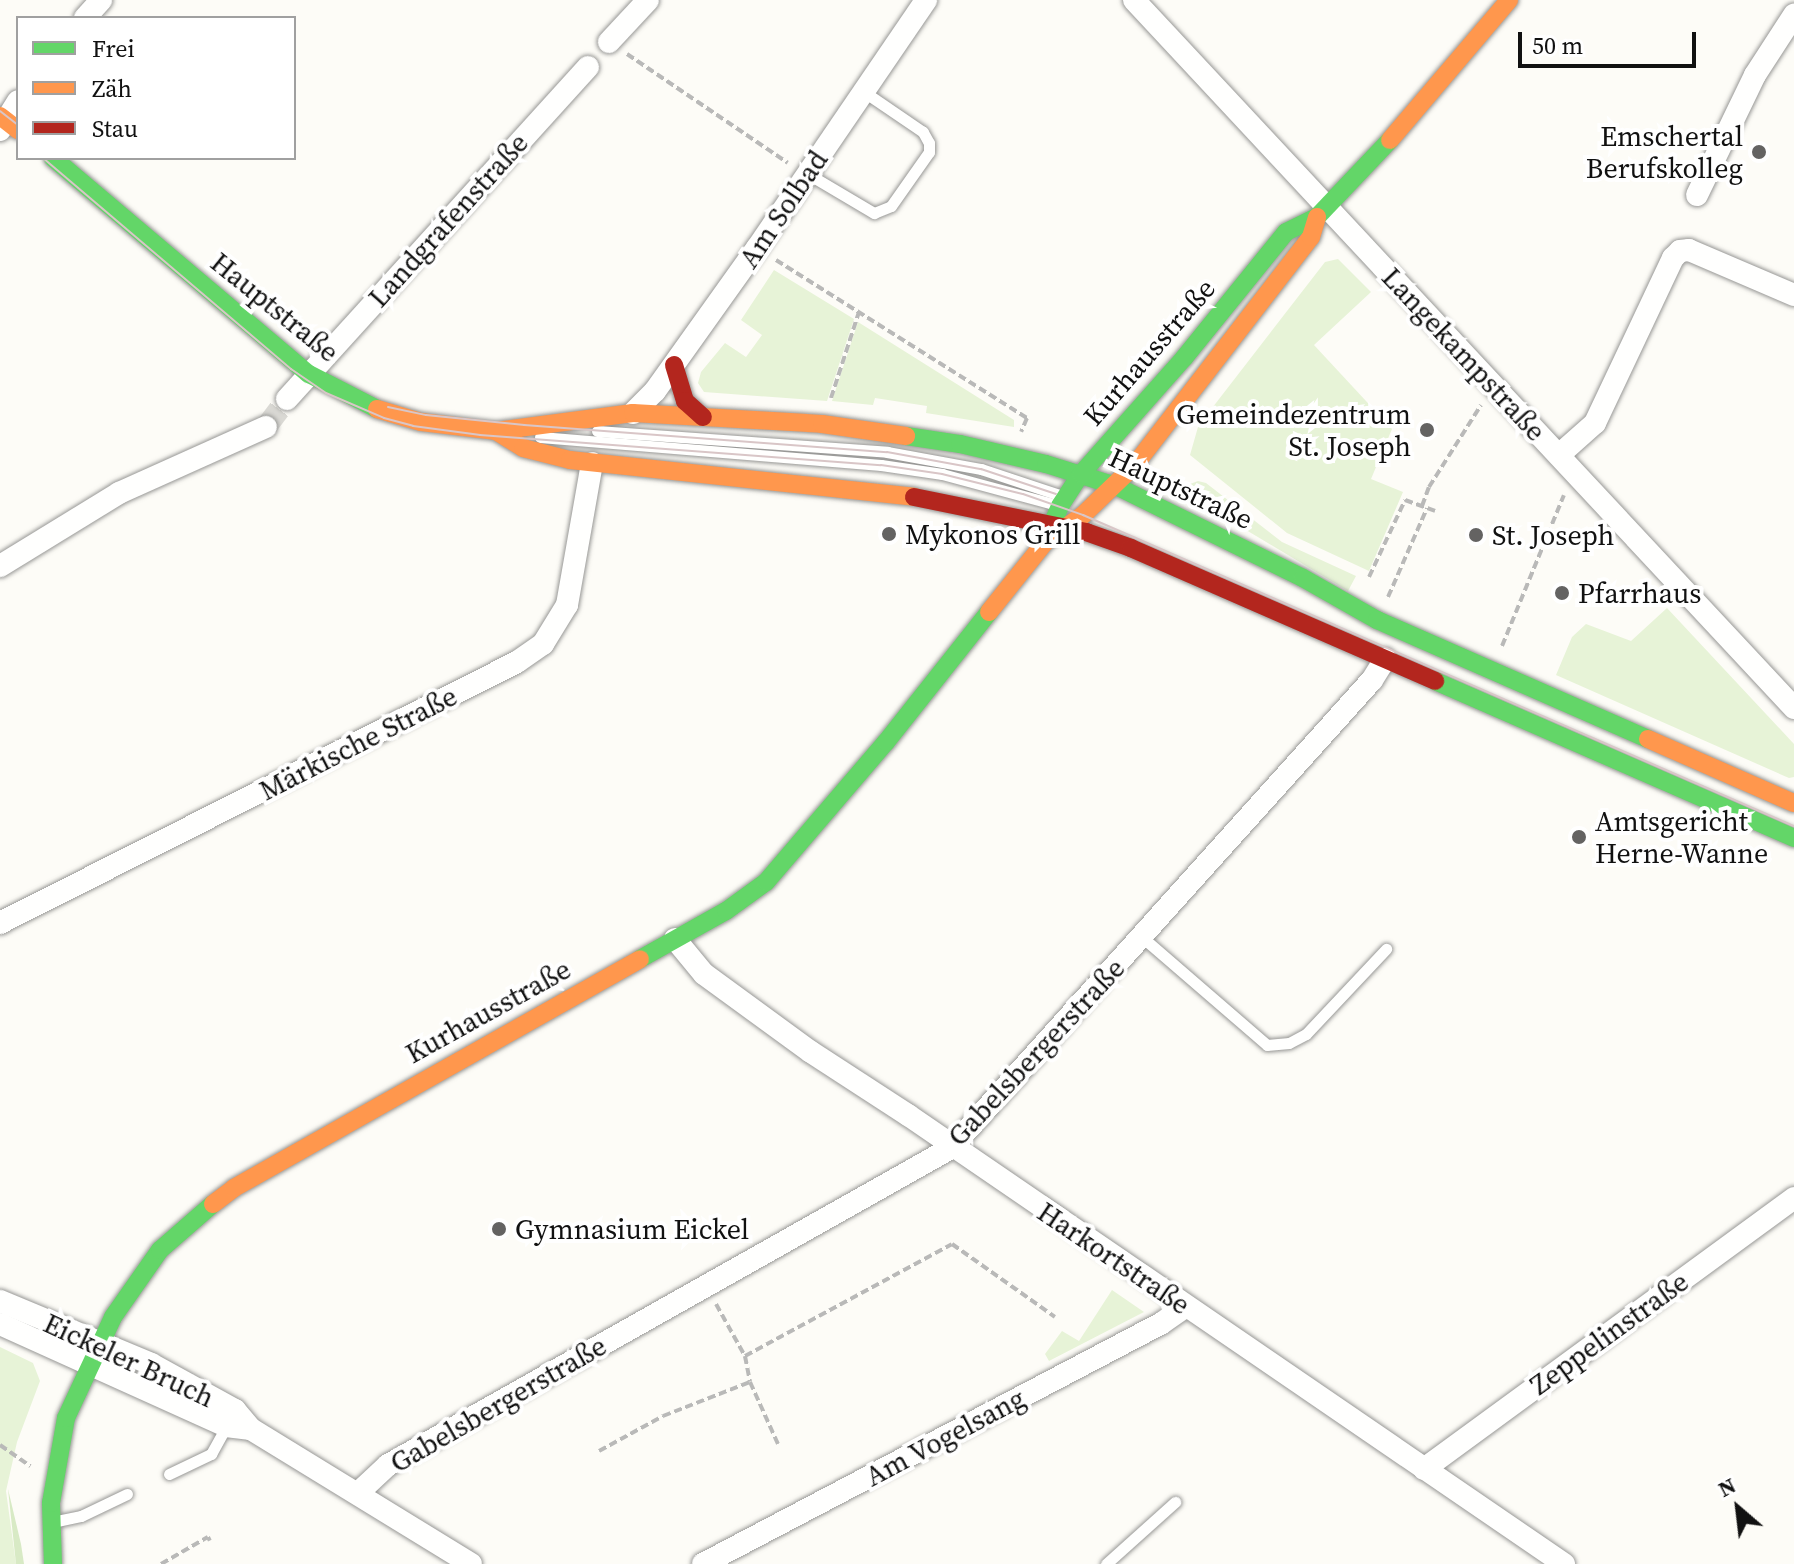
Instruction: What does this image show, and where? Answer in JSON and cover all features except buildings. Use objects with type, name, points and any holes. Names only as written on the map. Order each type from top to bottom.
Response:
[{"type":"street","points":[[87,16],[101,0]]},
{"type":"street","points":[[609,42],[648,0]]},
{"type":"street","name":"Am Solbad","points":[[633,413],[674,365],[926,0]]},
{"type":"street","name":"Langekampstraße","points":[[1134,0],[1322,212],[1499,389],[1794,708]]},
{"type":"street","name":"Kurhausstraße","points":[[1059,525],[1063,502],[1081,474],[1184,358],[1286,232],[1322,212],[1361,174],[1509,0]]},
{"type":"street","points":[[1697,195],[1755,75],[1794,15]]},
{"type":"street","name":"Landgrafenstraße","points":[[287,399],[588,67]]},
{"type":"street","points":[[6,124],[16,105]]},
{"type":"street","name":"Hauptstraße","points":[[55,160],[309,374],[386,413],[421,422],[496,431],[633,413],[822,424],[960,444],[1081,474],[1116,486],[1303,578],[1377,620],[1794,803]]},
{"type":"street","name":"Kurhausstraße","points":[[53,1564],[51,1522],[54,1476],[66,1418],[100,1340],[131,1289],[160,1250],[190,1221],[234,1188],[749,896],[781,867],[951,663],[1059,525],[1087,511],[1116,486],[1311,237],[1322,212]]},
{"type":"street","points":[[1566,463],[1595,423],[1673,258],[1680,251],[1689,250],[1794,295]]},
{"type":"street","points":[[674,365],[685,401],[703,417]]},
{"type":"street","points":[[0,566],[119,493],[266,427]]},
{"type":"street","name":"Hauptstraße","points":[[496,431],[523,448],[592,463],[886,492],[1059,525],[1131,548],[1794,838]]},
{"type":"street","name":"Märkische Straße","points":[[0,923],[517,662],[543,644],[567,605],[592,463]]},
{"type":"street","name":"Gabelsbergerstraße","points":[[358,1493],[388,1465],[951,1148],[1372,680],[1385,659]]},
{"type":"street","name":"Harkortstraße","points":[[675,939],[689,959],[716,984],[951,1148],[1564,1564]]},
{"type":"street","name":"Zeppelinstraße","points":[[1424,1469],[1794,1198]]},
{"type":"street","name":"Eickeler Bruch","points":[[0,1301],[100,1340],[471,1564]]},
{"type":"street","name":"Am Vogelsang","points":[[703,1564],[1162,1323],[1185,1307]]},
{"type":"street","name":"Eickeler Bruch","points":[[0,1324],[88,1367],[230,1418]]},
{"type":"lane","points":[[808,174],[867,211],[882,212],[891,206],[929,152],[929,143],[923,132],[863,91]]},
{"type":"lane","points":[[496,431],[656,448],[881,465],[955,477],[1063,502],[1087,511]]},
{"type":"lane","points":[[1142,937],[1267,1045],[1289,1043],[1306,1034],[1386,949]]},
{"type":"lane","points":[[169,1474],[211,1454],[230,1418]]},
{"type":"lane","points":[[51,1522],[81,1516],[127,1494]]},
{"type":"lane","points":[[1106,1564],[1175,1502]]},
{"type":"path","points":[[609,42],[808,174]]},
{"type":"path","points":[[757,248],[1027,418],[1020,436]]},
{"type":"path","points":[[822,424],[859,312]]},
{"type":"path","points":[[1382,609],[1424,507],[1429,487],[1474,411],[1499,389]]},
{"type":"path","points":[[1499,655],[1566,463]]},
{"type":"path","points":[[1369,577],[1405,500],[1435,511]]},
{"type":"path","points":[[745,1356],[952,1244],[1055,1317]]},
{"type":"path","points":[[706,1286],[745,1356],[750,1382],[778,1444]]},
{"type":"path","points":[[599,1451],[663,1416],[750,1382]]},
{"type":"path","points":[[0,1445],[23,1463],[54,1476]]},
{"type":"path","points":[[161,1564],[208,1537],[210,1541]]},
{"type":"green space","points":[[1338,259],[1371,292],[1314,345],[1392,429],[1371,479],[1403,492],[1369,571],[1287,533],[1190,455],[1198,427],[1209,412],[1325,262]]},
{"type":"green space","points":[[774,270],[854,319],[827,401],[704,392],[698,383],[701,372],[725,343],[746,357],[762,335],[741,320]]},
{"type":"green space","points":[[858,322],[1014,420],[1014,427],[926,413],[927,406],[875,398],[873,405],[832,401]]},
{"type":"green space","points":[[1198,481],[1206,483],[1282,542],[1356,576],[1348,591],[1231,521],[1176,494],[1182,487]]},
{"type":"green space","points":[[1667,608],[1794,744],[1794,777],[1789,778],[1556,675],[1572,637],[1586,624],[1631,641]]},
{"type":"green space","points":[[1112,1290],[1144,1312],[1049,1361],[1045,1354],[1062,1331],[1079,1341]]},
{"type":"green space","points":[[0,1347],[33,1363],[40,1381],[17,1442],[6,1491],[16,1564],[0,1564]]},
{"type":"green space","points":[[8,1489],[21,1544],[24,1564],[16,1564]]},
{"type":"tunnel","points":[[266,427],[287,399]]},
{"type":"tram line","points":[[0,111],[16,123]]},
{"type":"tram line","points":[[45,160],[291,369],[326,393],[384,418],[413,426],[480,435],[881,465],[942,474],[1023,494],[1083,515],[1794,826]]},
{"type":"tram line","points":[[388,407],[426,415],[524,425],[887,452],[981,469],[1056,494]]},
{"type":"traffic: fast","points":[[1045,540],[1060,506],[1081,474],[1184,358],[1286,232],[1317,217],[1390,140]]},
{"type":"traffic: fast","points":[[55,160],[309,374],[377,409]]},
{"type":"traffic: fast","points":[[906,436],[960,444],[1046,464],[1116,486],[1303,578],[1377,620],[1648,739]]},
{"type":"traffic: fast","points":[[640,959],[726,911],[766,882],[886,742],[989,612]]},
{"type":"traffic: fast","points":[[1435,681],[1794,838]]},
{"type":"traffic: fast","points":[[53,1564],[51,1503],[66,1418],[113,1317],[160,1250],[213,1204]]},
{"type":"traffic: slow","points":[[1390,140],[1509,0]]},
{"type":"traffic: slow","points":[[0,116],[16,128]]},
{"type":"traffic: slow","points":[[989,612],[1045,542],[1083,515],[1134,466],[1311,237],[1317,217]]},
{"type":"traffic: slow","points":[[377,409],[421,422],[496,431],[633,413],[822,424],[906,436]]},
{"type":"traffic: slow","points":[[496,431],[523,448],[570,460],[914,497]]},
{"type":"traffic: slow","points":[[1648,739],[1794,803]]},
{"type":"traffic: slow","points":[[213,1204],[234,1188],[640,959]]},
{"type":"traffic: jam","points":[[674,365],[685,401],[703,417]]},
{"type":"traffic: jam","points":[[914,497],[1086,532],[1131,548],[1435,681]]},
{"type":"place","name":"Emschertal Berufskolleg","points":[[1759,152]]},
{"type":"place","name":"Gemeindezentrum St. Joseph","points":[[1427,430]]},
{"type":"place","name":"Mykonos Grill","points":[[889,534]]},
{"type":"place","name":"St. Joseph","points":[[1476,535]]},
{"type":"place","name":"Pfarrhaus","points":[[1562,593]]},
{"type":"place","name":"Amtsgericht Herne-Wanne","points":[[1579,837]]},
{"type":"place","name":"Gymnasium Eickel","points":[[499,1229]]}]
